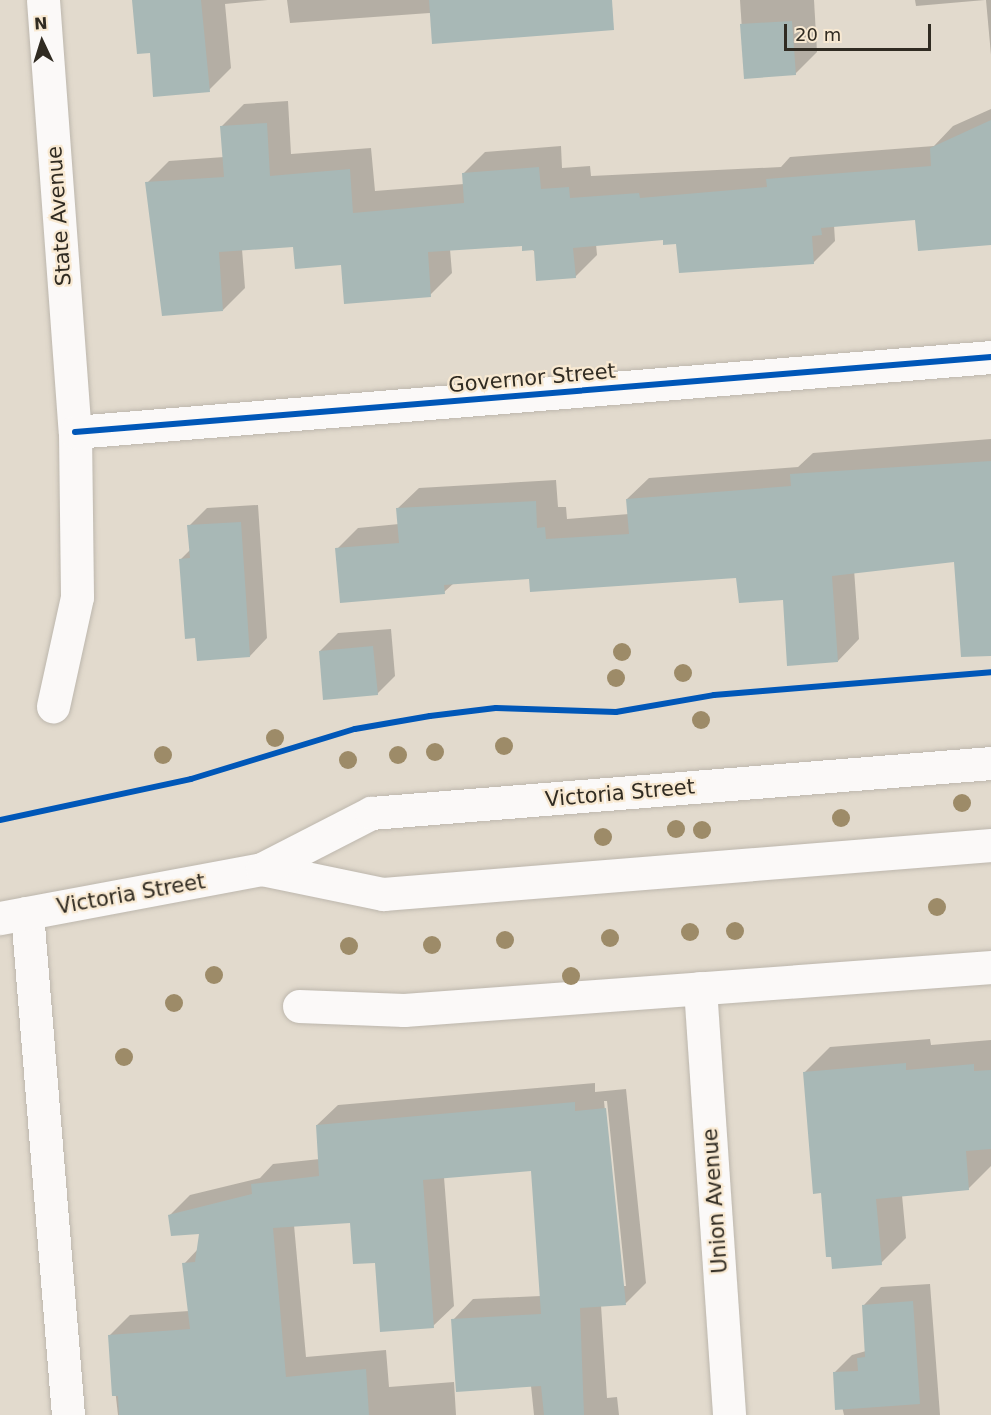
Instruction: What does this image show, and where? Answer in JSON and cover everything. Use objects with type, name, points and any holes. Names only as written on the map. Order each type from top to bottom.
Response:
[{"type":"street","name":"State Avenue","points":[[43,0],[75,432],[77,597],[53,706]]},
{"type":"street","name":"Governor Street","points":[[75,432],[991,357]]},
{"type":"street","name":"Victoria Street","points":[[14,916],[262,869],[372,813],[991,763]]},
{"type":"street","name":"Victoria Street","points":[[262,869],[383,894],[991,845]]},
{"type":"street","points":[[14,916],[68,1415]]},
{"type":"street","points":[[298,1006],[404,1010],[991,967]]},
{"type":"street","name":"Union Avenue","points":[[700,988],[729,1415]]},
{"type":"building","points":[[132,0],[201,0],[210,92],[153,97],[150,53],[137,54]]},
{"type":"building","points":[[429,0],[612,0],[614,30],[432,44]]},
{"type":"building","points":[[792,21],[796,75],[744,79],[740,24]]},
{"type":"building","points":[[991,120],[991,245],[918,251],[915,220],[821,228],[822,235],[812,236],[814,264],[679,273],[676,244],[663,245],[663,240],[573,248],[576,278],[536,281],[534,250],[522,251],[522,246],[428,252],[431,297],[344,304],[341,265],[295,269],[293,247],[219,252],[223,311],[162,316],[145,182],[224,177],[220,126],[267,123],[270,176],[350,169],[353,213],[464,203],[462,173],[539,167],[541,189],[569,187],[570,198],[639,193],[640,198],[767,187],[766,179],[931,166],[930,148]]},
{"type":"building","points":[[991,461],[991,656],[961,657],[954,562],[832,576],[838,662],[787,666],[783,600],[739,603],[736,578],[530,592],[529,579],[444,585],[445,594],[340,603],[335,548],[399,543],[396,508],[536,501],[537,528],[545,527],[546,539],[629,534],[626,499],[791,486],[790,474]]},
{"type":"building","points":[[241,522],[250,657],[197,661],[195,638],[185,639],[179,559],[190,558],[187,525]]},
{"type":"building","points":[[373,646],[378,695],[323,700],[319,651]]},
{"type":"building","points":[[906,1063],[906,1070],[974,1064],[974,1071],[991,1070],[991,1149],[966,1151],[969,1190],[876,1199],[882,1265],[832,1269],[831,1257],[826,1257],[821,1193],[813,1194],[803,1072]]},
{"type":"building","points":[[575,1102],[575,1111],[606,1108],[626,1305],[580,1308],[584,1415],[544,1415],[541,1386],[456,1392],[451,1319],[541,1314],[531,1171],[423,1180],[434,1328],[380,1332],[375,1263],[353,1264],[350,1223],[273,1228],[286,1377],[366,1369],[369,1415],[119,1415],[118,1396],[112,1396],[108,1335],[190,1329],[182,1263],[195,1262],[199,1234],[171,1236],[168,1215],[252,1194],[251,1184],[319,1176],[316,1125]]},
{"type":"building","points":[[913,1301],[920,1404],[835,1410],[833,1372],[858,1371],[857,1358],[865,1357],[862,1305]]},
{"type":"cycle path","points":[[75,432],[991,357]]},
{"type":"cycle path","points":[[0,820],[191,779],[355,729],[430,716],[496,708],[616,712],[714,695],[991,672]]}]
